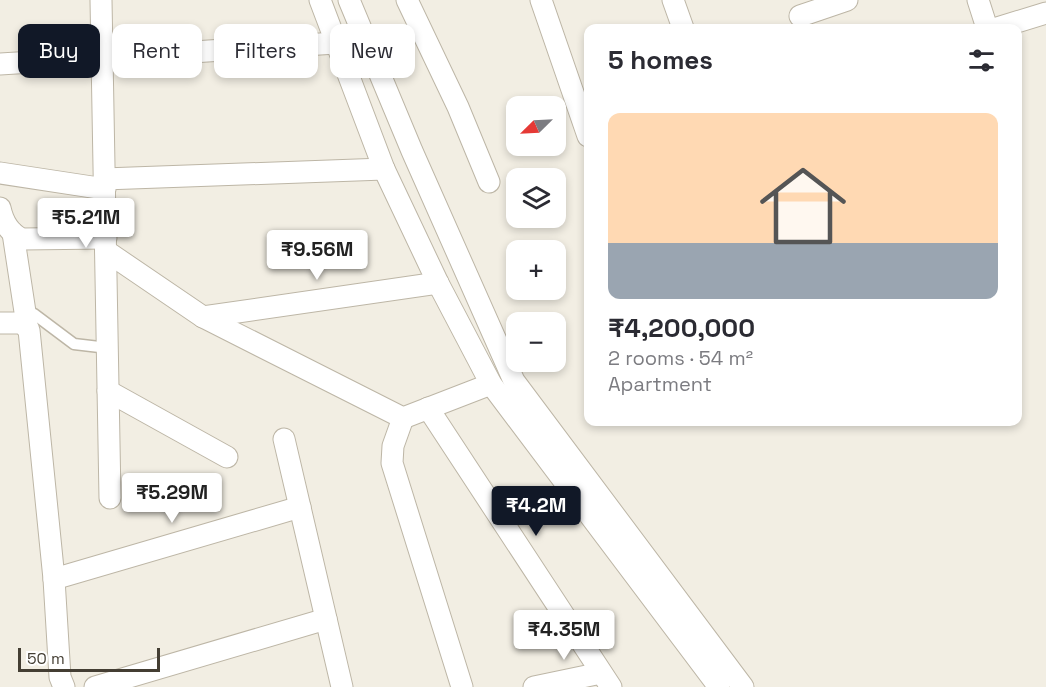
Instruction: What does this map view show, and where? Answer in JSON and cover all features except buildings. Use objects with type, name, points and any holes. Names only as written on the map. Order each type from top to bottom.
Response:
[{"type":"street","points":[[101,0],[110,498]]},
{"type":"street","points":[[320,0],[330,27]]},
{"type":"street","points":[[349,0],[412,151],[514,381],[743,687]]},
{"type":"street","points":[[406,0],[458,107],[489,182]]},
{"type":"street","points":[[541,0],[584,124]]},
{"type":"street","points":[[673,0],[682,24]]},
{"type":"street","points":[[799,15],[847,0]]},
{"type":"street","points":[[978,0],[986,24]]},
{"type":"street","points":[[1010,24],[1046,13]]},
{"type":"street","points":[[0,64],[330,43]]},
{"type":"street","points":[[349,78],[384,169],[438,283],[491,384],[719,687]]},
{"type":"street","points":[[0,173],[105,184],[384,169]]},
{"type":"street","points":[[0,208],[5,224],[22,239],[106,245],[203,317],[403,418]]},
{"type":"street","points":[[13,233],[26,320],[54,579],[60,677],[64,687]]},
{"type":"street","points":[[203,317],[438,283]]},
{"type":"street","points":[[0,323],[26,320]]},
{"type":"street","points":[[462,687],[392,463],[393,446],[403,418],[491,384]]},
{"type":"street","points":[[108,391],[227,457]]},
{"type":"street","points":[[428,408],[606,680],[534,687]]},
{"type":"street","points":[[284,439],[342,687]]},
{"type":"street","points":[[54,579],[300,507]]},
{"type":"street","points":[[95,687],[326,619]]},
{"type":"lane","points":[[26,320],[34,314],[74,344],[108,348]]}]
